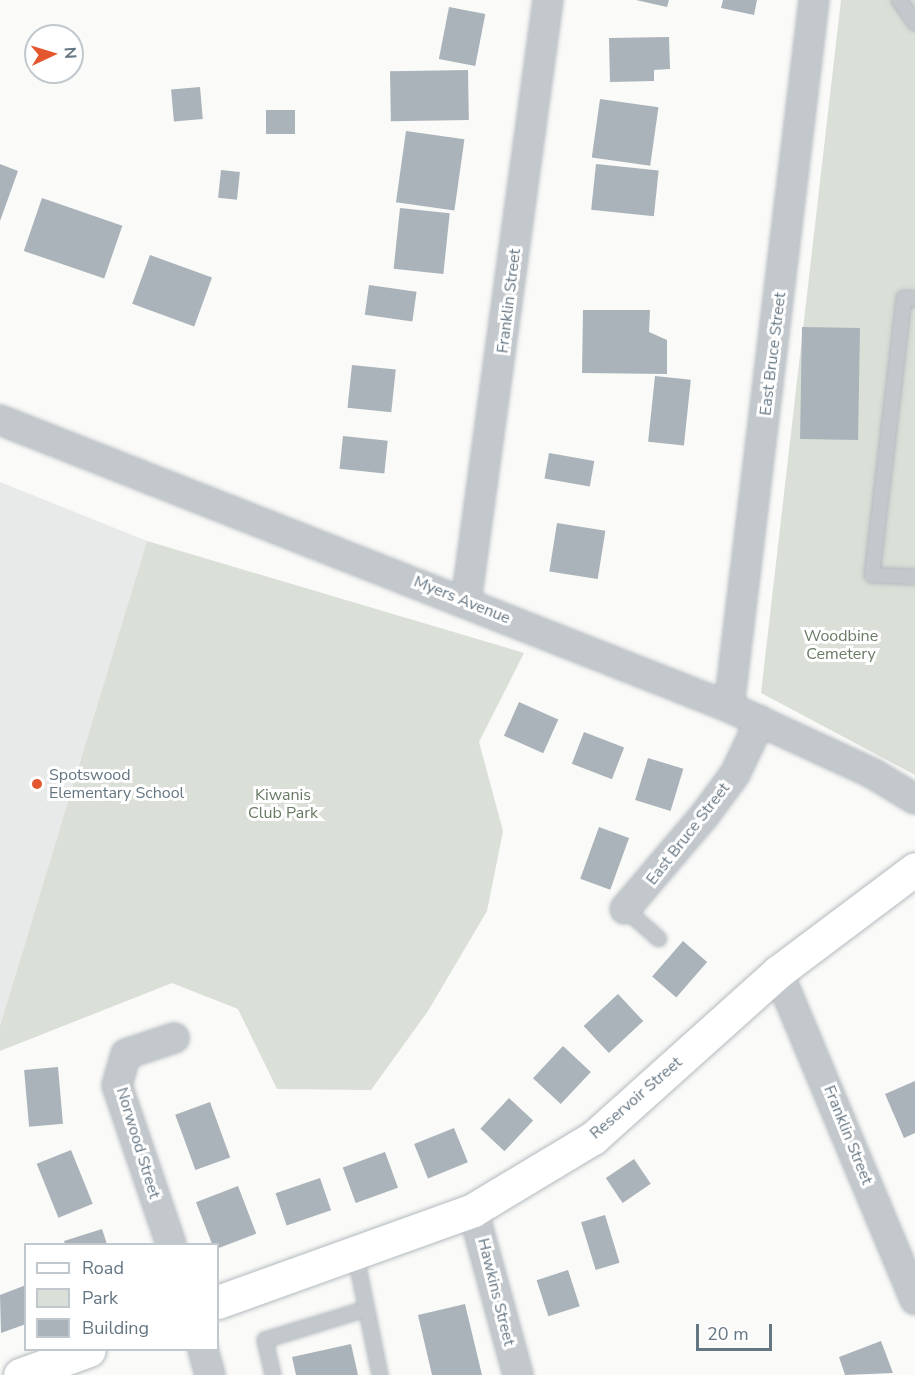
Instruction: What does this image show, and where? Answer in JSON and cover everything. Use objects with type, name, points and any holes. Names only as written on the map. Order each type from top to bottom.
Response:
[{"type":"main road","name":"Reservoir Street","points":[[219,1302],[473,1210],[593,1138],[778,972],[915,868]]},
{"type":"main road","points":[[20,1375],[86,1351]]},
{"type":"street","name":"Franklin Street","points":[[466,602],[548,0]]},
{"type":"street","name":"East Bruce Street","points":[[729,707],[814,0]]},
{"type":"street","name":"Myers Avenue","points":[[0,420],[729,707],[915,799]]},
{"type":"street","name":"East Bruce Street","points":[[625,909],[660,874],[711,808],[760,721]]},
{"type":"street","name":"Franklin Street","points":[[778,972],[915,1299]]},
{"type":"street","name":"Norwood Street","points":[[170,1243],[117,1084],[126,1054],[174,1038]]},
{"type":"street","name":"Hawkins Street","points":[[473,1210],[518,1375]]},
{"type":"street","points":[[203,1351],[210,1375]]},
{"type":"lane","points":[[899,0],[915,23]]},
{"type":"lane","points":[[915,299],[904,298],[872,575],[915,577]]},
{"type":"lane","points":[[625,909],[659,939]]},
{"type":"lane","points":[[355,1252],[380,1375]]},
{"type":"lane","points":[[273,1375],[265,1340],[366,1309]]},
{"type":"shaded area","name":"Spotswood Elementary School","points":[[0,482],[147,541],[0,1026]]},
{"type":"green space","name":"Woodbine Cemetery","points":[[841,0],[915,0],[915,775],[761,693]]},
{"type":"green space","name":"Kiwanis Club Park","points":[[147,541],[524,653],[479,742],[503,831],[487,911],[428,1011],[371,1090],[277,1089],[238,1009],[172,983],[0,1051],[0,1026]]},
{"type":"building","points":[[636,0],[669,0],[667,7]]},
{"type":"building","points":[[723,0],[757,0],[754,15],[721,8]]},
{"type":"building","points":[[449,7],[485,14],[475,66],[439,59]]},
{"type":"building","points":[[669,37],[670,69],[654,70],[654,81],[610,82],[609,38]]},
{"type":"building","points":[[468,70],[469,120],[391,121],[390,71]]},
{"type":"building","points":[[200,87],[203,119],[174,121],[171,90]]},
{"type":"building","points":[[600,99],[658,107],[650,166],[592,157]]},
{"type":"building","points":[[266,110],[295,110],[295,134],[266,134]]},
{"type":"building","points":[[406,131],[464,139],[454,211],[396,202]]},
{"type":"building","points":[[0,164],[18,171],[0,221]]},
{"type":"building","points":[[596,164],[659,171],[654,216],[591,210]]},
{"type":"building","points":[[221,170],[240,172],[237,200],[218,198]]},
{"type":"building","points":[[42,198],[122,226],[104,279],[24,251]]},
{"type":"building","points":[[400,208],[450,213],[443,274],[394,269]]},
{"type":"building","points":[[150,255],[212,278],[194,326],[132,304]]},
{"type":"building","points":[[369,285],[417,292],[412,321],[365,315]]},
{"type":"building","points":[[583,310],[650,310],[649,332],[667,340],[667,374],[582,373]]},
{"type":"building","points":[[802,327],[860,328],[858,440],[800,439]]},
{"type":"building","points":[[352,365],[396,370],[391,412],[348,408]]},
{"type":"building","points":[[655,376],[691,380],[684,445],[648,442]]},
{"type":"building","points":[[343,436],[388,441],[384,474],[340,469]]},
{"type":"building","points":[[549,453],[594,461],[590,487],[544,479]]},
{"type":"building","points":[[557,523],[605,531],[598,579],[549,571]]},
{"type":"building","points":[[519,702],[558,719],[543,753],[504,736]]},
{"type":"building","points":[[584,732],[624,747],[612,779],[572,764]]},
{"type":"building","points":[[648,758],[683,769],[671,811],[635,800]]},
{"type":"building","points":[[599,827],[629,838],[610,890],[580,879]]},
{"type":"building","points":[[683,941],[707,962],[676,997],[652,976]]},
{"type":"building","points":[[618,994],[643,1021],[609,1053],[584,1026]]},
{"type":"building","points":[[563,1046],[591,1072],[561,1104],[533,1078]]},
{"type":"building","points":[[58,1067],[63,1124],[29,1127],[24,1070]]},
{"type":"building","points":[[915,1081],[915,1133],[904,1138],[885,1094]]},
{"type":"building","points":[[509,1098],[533,1121],[504,1151],[480,1129]]},
{"type":"building","points":[[210,1102],[230,1157],[195,1170],[175,1115]]},
{"type":"building","points":[[454,1128],[468,1162],[428,1178],[414,1144]]},
{"type":"building","points":[[71,1150],[93,1204],[58,1218],[37,1164]]},
{"type":"building","points":[[385,1152],[398,1188],[356,1203],[343,1167]]},
{"type":"building","points":[[634,1159],[651,1184],[623,1203],[606,1178]]},
{"type":"building","points":[[320,1178],[331,1210],[287,1225],[276,1193]]},
{"type":"building","points":[[238,1186],[256,1234],[219,1248],[219,1243],[212,1243],[196,1202]]},
{"type":"building","points":[[605,1215],[620,1263],[596,1270],[581,1222]]},
{"type":"building","points":[[102,1229],[107,1243],[65,1243],[64,1241]]},
{"type":"building","points":[[568,1270],[580,1306],[548,1316],[537,1280]]},
{"type":"building","points":[[24,1286],[24,1325],[1,1333],[0,1295]]},
{"type":"building","points":[[465,1304],[482,1375],[432,1375],[418,1315]]},
{"type":"building","points":[[881,1341],[893,1373],[845,1375],[839,1357]]},
{"type":"building","points":[[351,1344],[358,1375],[296,1375],[292,1357]]},
{"type":"place","name":"Spotswood Elementary School","points":[[37,784]]}]
